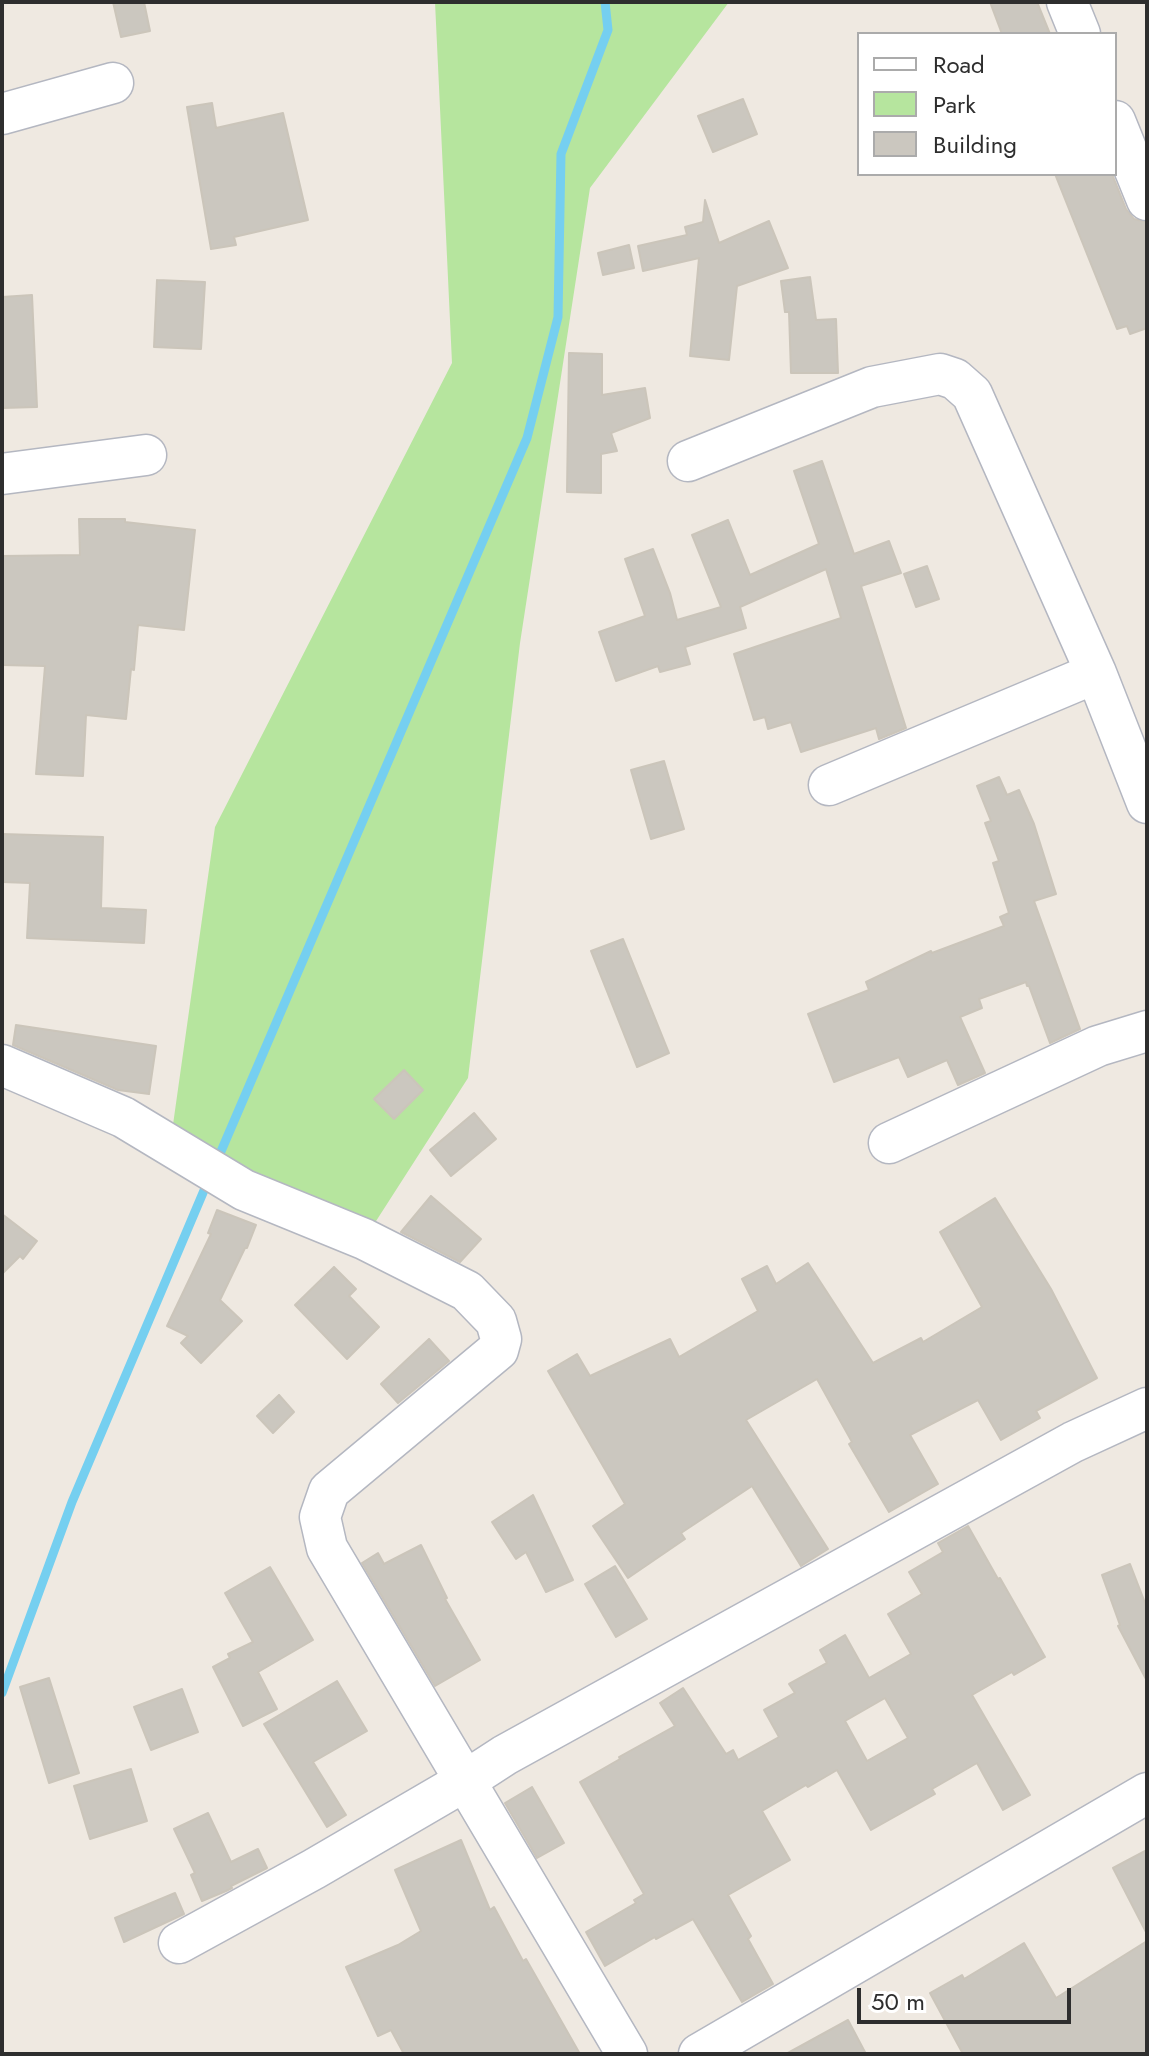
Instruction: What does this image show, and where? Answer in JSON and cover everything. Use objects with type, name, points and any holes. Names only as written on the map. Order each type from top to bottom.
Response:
[{"type":"street","points":[[1067,2],[1079,32]]},
{"type":"street","points":[[2,114],[113,83]]},
{"type":"street","points":[[1117,126],[1147,200]]},
{"type":"street","points":[[688,461],[872,387],[940,374],[955,379],[972,394],[1096,673],[1147,803]]},
{"type":"street","points":[[2,474],[146,455]]},
{"type":"street","points":[[829,785],[1096,673]]},
{"type":"street","points":[[889,1143],[1098,1046],[1147,1031]]},
{"type":"street","points":[[2,1065],[123,1117],[244,1190],[364,1239],[467,1291],[496,1321],[501,1339],[498,1350],[329,1491],[320,1517],[327,1548],[627,2054]]},
{"type":"street","points":[[179,1943],[314,1869],[505,1755],[1059,1450],[1147,1408]]},
{"type":"street","points":[[699,2054],[1147,1793]]},
{"type":"green space","points":[[435,2],[729,2],[590,188],[520,643],[468,1078],[369,1232],[168,1160],[215,827],[452,363]]},
{"type":"building","points":[[113,2],[144,2],[150,31],[121,37]]},
{"type":"building","points":[[990,2],[1037,2],[1049,32],[1001,32]]},
{"type":"building","points":[[743,99],[757,134],[713,152],[698,116]]},
{"type":"building","points":[[212,103],[216,128],[283,113],[308,220],[234,237],[236,245],[211,249],[187,107]]},
{"type":"building","points":[[1056,176],[1113,176],[1126,209],[1134,219],[1147,222],[1147,328],[1130,334],[1127,326],[1117,329]]},
{"type":"building","points":[[705,200],[719,243],[769,221],[788,268],[737,286],[729,360],[690,356],[699,258],[643,271],[638,246],[687,235],[685,227],[703,222]]},
{"type":"building","points":[[629,245],[634,268],[603,275],[598,253]]},
{"type":"building","points":[[810,277],[816,320],[836,319],[838,373],[791,373],[789,312],[785,312],[781,281]]},
{"type":"building","points":[[157,280],[205,282],[201,349],[154,347]]},
{"type":"building","points":[[32,295],[37,407],[2,408],[2,297]]},
{"type":"building","points":[[569,353],[602,354],[602,395],[645,388],[650,418],[611,433],[617,451],[601,454],[601,493],[567,492]]},
{"type":"building","points":[[822,461],[854,554],[889,541],[901,573],[861,586],[906,728],[879,739],[876,728],[801,752],[791,722],[768,729],[765,717],[754,720],[734,654],[841,618],[826,569],[740,607],[746,628],[685,647],[690,664],[660,672],[658,666],[616,681],[599,632],[645,616],[625,559],[653,549],[677,620],[721,607],[692,535],[728,520],[750,575],[819,544],[794,471]]},
{"type":"building","points":[[79,519],[125,519],[125,522],[195,530],[184,630],[138,625],[126,719],[86,715],[83,776],[36,774],[45,666],[2,665],[2,556],[80,555]]},
{"type":"building","points":[[927,566],[939,599],[916,607],[904,574]]},
{"type":"building","points":[[664,761],[684,829],[651,839],[631,770]]},
{"type":"building","points":[[999,777],[1007,795],[1019,790],[1034,824],[1056,894],[1034,901],[1080,1029],[1050,1043],[1026,982],[979,999],[982,1008],[960,1017],[985,1073],[958,1085],[947,1060],[908,1077],[899,1057],[834,1082],[808,1014],[869,990],[866,982],[931,951],[1004,926],[1000,917],[1009,913],[993,863],[999,861],[985,823],[991,821],[977,786]]},
{"type":"building","points":[[2,834],[103,837],[101,908],[146,910],[144,943],[27,938],[30,883],[2,882]]},
{"type":"building","points":[[623,939],[669,1053],[637,1067],[591,951]]},
{"type":"building","points":[[16,1025],[156,1046],[149,1094],[118,1090],[13,1045]]},
{"type":"building","points":[[404,1070],[423,1090],[394,1119],[374,1099]]},
{"type":"building","points":[[474,1113],[496,1139],[451,1176],[430,1150]]},
{"type":"building","points":[[431,1196],[481,1239],[460,1262],[401,1232]]},
{"type":"building","points":[[995,1198],[1051,1289],[1097,1378],[1036,1411],[1040,1418],[1001,1440],[978,1400],[910,1435],[938,1484],[889,1512],[849,1444],[852,1442],[817,1379],[746,1420],[828,1549],[801,1566],[752,1486],[681,1533],[685,1539],[628,1578],[593,1526],[625,1504],[548,1371],[577,1354],[590,1376],[670,1339],[679,1357],[758,1311],[742,1279],[767,1266],[776,1284],[808,1263],[873,1363],[921,1338],[923,1342],[982,1307],[940,1232]]},
{"type":"building","points":[[217,1210],[256,1225],[220,1300],[242,1321],[201,1363],[181,1343],[188,1336],[167,1326],[211,1234],[208,1233]]},
{"type":"building","points":[[2,1214],[37,1241],[23,1259],[20,1256],[2,1274]]},
{"type":"building","points":[[334,1267],[356,1289],[349,1296],[379,1327],[347,1359],[295,1305]]},
{"type":"building","points":[[429,1339],[449,1361],[398,1403],[381,1384]]},
{"type":"building","points":[[279,1395],[294,1412],[273,1433],[257,1416]]},
{"type":"building","points":[[533,1495],[573,1580],[546,1592],[526,1552],[516,1559],[492,1522]]},
{"type":"building","points":[[968,1526],[1045,1657],[972,1695],[1030,1795],[1003,1810],[977,1763],[932,1789],[935,1794],[871,1830],[837,1770],[762,1811],[790,1860],[728,1895],[773,1984],[742,2002],[693,1919],[605,1966],[586,1932],[636,1903],[634,1900],[644,1894],[580,1782],[675,1726],[660,1703],[683,1688],[726,1754],[733,1750],[738,1760],[779,1737],[764,1710],[795,1693],[789,1684],[827,1663],[820,1650],[845,1635],[869,1678],[911,1654],[888,1614],[922,1594],[909,1572],[943,1552],[938,1543]],"holes":[[[885,1698],[908,1738],[867,1761],[845,1721]]]},
{"type":"building","points":[[421,1545],[445,1599],[480,1660],[435,1686],[362,1563],[378,1553],[384,1564]]},
{"type":"building","points":[[1130,1564],[1147,1608],[1147,1681],[1118,1626],[1102,1575]]},
{"type":"building","points":[[615,1566],[647,1619],[616,1637],[585,1584]]},
{"type":"building","points":[[270,1567],[313,1640],[258,1672],[277,1709],[243,1726],[213,1667],[230,1658],[228,1654],[253,1642],[225,1593]]},
{"type":"building","points":[[49,1678],[79,1773],[49,1783],[20,1687]]},
{"type":"building","points":[[337,1681],[367,1731],[313,1762],[346,1815],[327,1827],[264,1724]]},
{"type":"building","points":[[182,1689],[198,1732],[151,1750],[134,1707]]},
{"type":"building","points":[[131,1769],[147,1821],[90,1839],[74,1786]]},
{"type":"building","points":[[532,1787],[564,1843],[537,1858],[505,1803]]},
{"type":"building","points":[[208,1813],[231,1862],[258,1849],[267,1868],[202,1901],[191,1875],[195,1873],[174,1829]]},
{"type":"building","points":[[461,1840],[490,1910],[494,1907],[580,2054],[404,2054],[391,2030],[378,2036],[346,1967],[398,1945],[421,1931],[395,1870]]},
{"type":"building","points":[[1147,1850],[1147,1934],[1113,1868]]},
{"type":"building","points":[[175,1893],[184,1914],[124,1942],[115,1918]]},
{"type":"building","points":[[1147,1941],[1147,2054],[963,2054],[930,1993],[962,1975],[964,1979],[1024,1943],[1056,1998]]},
{"type":"building","points":[[848,2020],[866,2054],[786,2054]]},
{"type":"waterway","points":[[216,1163],[527,438],[558,317],[561,154],[608,30],[605,2]]},
{"type":"waterway","points":[[2,1693],[72,1502],[208,1181]]}]
